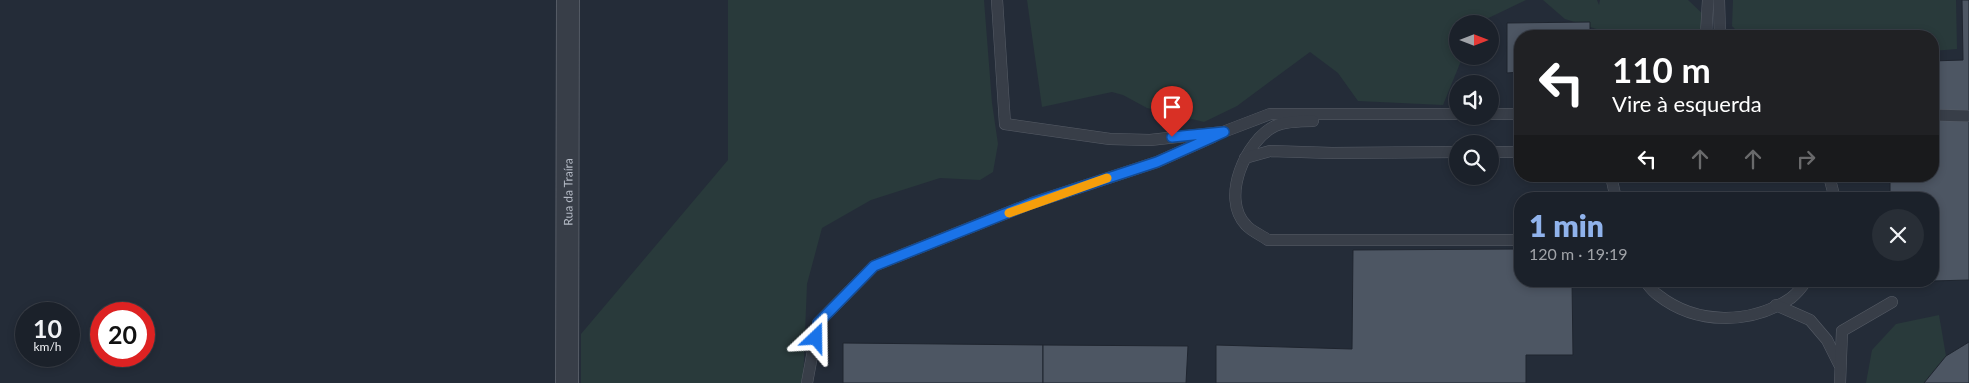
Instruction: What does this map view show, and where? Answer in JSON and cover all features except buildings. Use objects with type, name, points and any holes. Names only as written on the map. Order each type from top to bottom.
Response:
[{"type":"street","name":"Rua da Traíra","points":[[567,383],[568,0]]},
{"type":"lane","points":[[997,0],[1005,124],[1110,139],[1150,140],[1224,132]]},
{"type":"lane","points":[[1706,30],[1708,0]]},
{"type":"lane","points":[[1719,0],[1720,30]]},
{"type":"lane","points":[[807,383],[818,323],[874,266],[1032,203],[1157,162],[1270,114],[1449,114]]},
{"type":"lane","points":[[1374,114],[1357,119],[1303,121],[1276,126],[1262,136],[1245,158],[1236,180],[1235,204],[1245,224],[1268,240],[1514,240]]},
{"type":"lane","points":[[1499,114],[1514,114]]},
{"type":"lane","points":[[1939,115],[1969,116]]},
{"type":"lane","points":[[1245,158],[1270,151],[1332,153],[1449,152]]},
{"type":"lane","points":[[1499,152],[1514,152]]},
{"type":"lane","points":[[1650,287],[1657,295],[1688,313],[1722,319],[1758,314],[1791,298],[1801,287]]},
{"type":"lane","points":[[1840,383],[1842,330],[1892,302]]},
{"type":"lane","points":[[1776,305],[1810,320],[1827,340],[1840,366]]},
{"type":"shaded area","points":[[728,0],[984,0],[992,103],[998,144],[993,172],[980,180],[940,178],[871,200],[822,228],[807,284],[803,383],[581,383],[581,334],[728,160]]},
{"type":"shaded area","points":[[1027,0],[1526,0],[1495,15],[1449,15],[1449,65],[1459,65],[1455,75],[1449,75],[1449,90],[1443,105],[1358,101],[1338,73],[1310,52],[1237,106],[1204,122],[1147,108],[1123,95],[1112,92],[1042,107]]},
{"type":"shaded area","points":[[1543,0],[1597,0],[1599,5],[1600,0],[1688,0],[1707,18],[1699,30],[1599,30],[1565,19]]},
{"type":"shaded area","points":[[1733,0],[1956,0],[1957,49],[1939,50],[1939,30],[1736,30],[1732,26]]},
{"type":"shaded area","points":[[1939,315],[1946,356],[1924,383],[1866,383],[1872,350],[1896,324]]},
{"type":"slow traffic","points":[[1009,213],[1032,203],[1107,178]]},
{"type":"route","points":[[816,338],[818,323],[874,266],[1032,203],[1157,162],[1224,132],[1172,137]]}]
